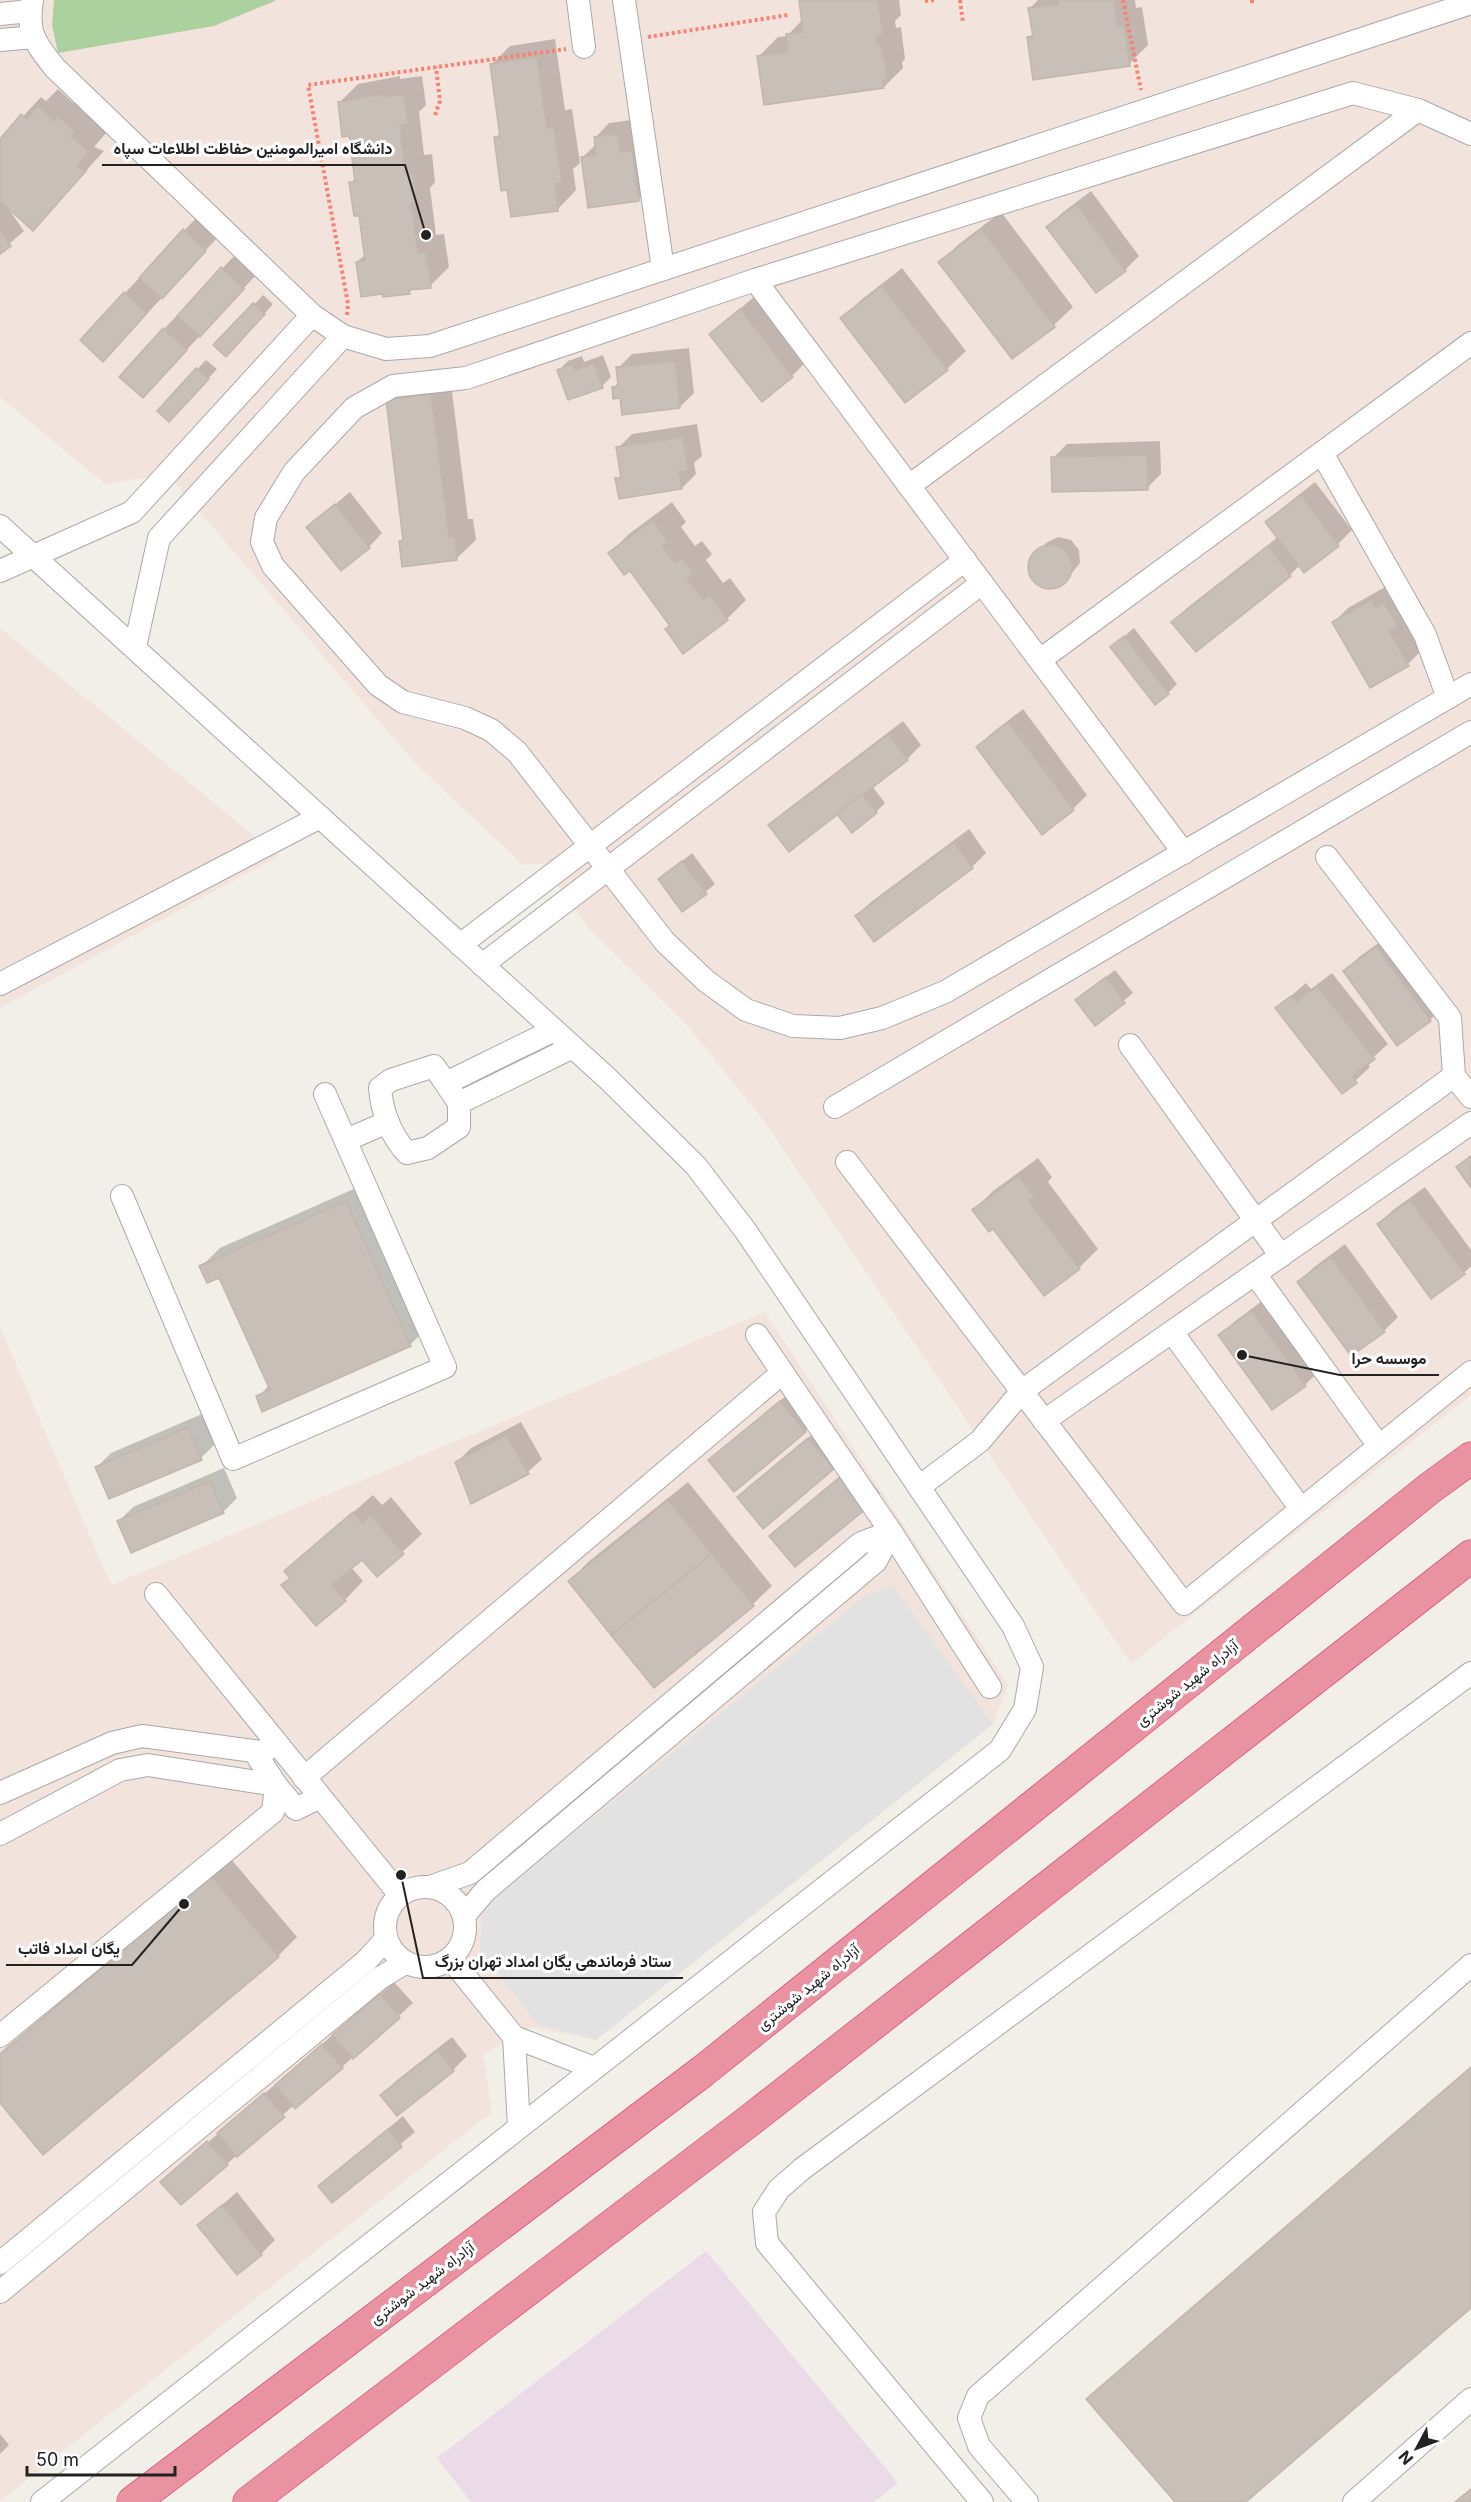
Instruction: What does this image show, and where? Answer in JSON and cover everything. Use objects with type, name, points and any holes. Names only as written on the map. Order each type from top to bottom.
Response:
[{"type":"highway","name":"آزادراه شهید شوشتری","points":[[133,2502],[703,2071],[1430,1488],[1471,1458]]},
{"type":"highway","points":[[249,2502],[749,2121],[1471,1556]]},
{"type":"street","points":[[578,0],[584,47]]},
{"type":"street","points":[[624,0],[663,270]]},
{"type":"street","points":[[0,14],[31,5],[28,23],[34,37],[54,67],[312,315],[343,336],[386,349],[430,346],[1471,3]]},
{"type":"street","points":[[0,40],[34,37]]},
{"type":"street","points":[[1471,134],[1418,110],[1353,93],[755,280],[466,378],[393,386],[354,408],[294,472],[266,518],[262,542],[273,566],[378,685],[403,702],[465,718],[491,730],[517,752],[665,942],[706,981],[746,1010],[793,1026],[840,1028],[882,1018],[945,992],[1471,684]]},
{"type":"street","points":[[909,486],[1418,110]]},
{"type":"street","points":[[755,280],[1184,853]]},
{"type":"street","points":[[0,571],[132,512],[312,315]]},
{"type":"street","points":[[135,647],[159,538],[343,336]]},
{"type":"street","points":[[1040,660],[1471,343]]},
{"type":"street","points":[[1322,453],[1425,635],[1448,698]]},
{"type":"street","points":[[0,525],[573,1047],[696,1166],[745,1230],[1013,1626],[1032,1667],[1025,1708],[1000,1750],[42,2502]]},
{"type":"street","points":[[460,945],[965,561]]},
{"type":"street","points":[[482,965],[982,583]]},
{"type":"street","points":[[835,1107],[1471,732]]},
{"type":"street","points":[[0,984],[320,817]]},
{"type":"street","points":[[1327,857],[1450,1018],[1454,1076],[1471,1097]]},
{"type":"street","points":[[446,1083],[554,1030]]},
{"type":"street","points":[[1130,1045],[1281,1256]]},
{"type":"street","points":[[459,1103],[573,1047]]},
{"type":"street","points":[[434,1066],[459,1103],[459,1128],[428,1148],[406,1153],[396,1141],[381,1108],[380,1088],[391,1080],[434,1066]]},
{"type":"street","points":[[919,1487],[980,1441],[1022,1391],[1454,1076]]},
{"type":"street","points":[[122,1196],[233,1459],[444,1367],[325,1094]]},
{"type":"street","points":[[346,1140],[388,1122]]},
{"type":"street","points":[[1044,1421],[1471,1123]]},
{"type":"street","points":[[847,1162],[1184,1604],[1471,1372]]},
{"type":"street","points":[[1255,1274],[1379,1446]]},
{"type":"street","points":[[1172,1332],[1301,1509]]},
{"type":"street","points":[[757,1335],[891,1532],[990,1687]]},
{"type":"street","points":[[304,1778],[782,1373]]},
{"type":"street","points":[[430,1887],[445,1892],[457,1902],[464,1916],[466,1932],[461,1947],[451,1959],[436,1967],[420,1968],[405,1963],[393,1953],[386,1939],[385,1923],[389,1908],[400,1895],[414,1888],[430,1887],[470,1873],[861,1543],[891,1532]]},
{"type":"street","points":[[464,1916],[485,1891],[876,1561],[891,1532]]},
{"type":"street","points":[[156,1594],[400,1895]]},
{"type":"street","points":[[982,2502],[767,2243],[764,2212],[779,2189],[802,2169],[1471,1673]]},
{"type":"street","points":[[0,1793],[112,1743],[142,1736],[260,1752],[277,1744]]},
{"type":"street","points":[[254,1751],[276,1785],[296,1809],[320,1797]]},
{"type":"street","points":[[0,1834],[120,1770],[148,1765],[276,1785]]},
{"type":"street","points":[[0,2036],[273,1812],[276,1785]]},
{"type":"street","points":[[0,2264],[366,1961],[386,1939]]},
{"type":"street","points":[[451,1959],[514,2037],[594,2068]]},
{"type":"street","points":[[0,2292],[381,1978],[405,1963]]},
{"type":"street","points":[[1027,2502],[979,2446],[969,2418],[978,2396],[1471,1965]]},
{"type":"street","points":[[514,2037],[519,2127]]},
{"type":"street","points":[[1354,2502],[1471,2399]]},
{"type":"path","points":[[925,1],[935,0]]},
{"type":"path","points":[[960,0],[963,23]]},
{"type":"path","points":[[1123,0],[1141,90]]},
{"type":"path","points":[[630,40],[788,15]]},
{"type":"path","points":[[343,336],[348,304],[308,85],[584,47]]},
{"type":"path","points":[[435,115],[440,101],[436,68]]},
{"type":"shaded area","points":[[0,0],[1471,0],[1471,1395],[1131,1664],[764,1121],[687,1025],[590,930],[543,864],[523,865],[414,762],[167,474],[105,484],[0,397]]},
{"type":"shaded area","points":[[0,628],[279,856],[0,1008]]},
{"type":"shaded area","points":[[765,1312],[1008,1685],[993,1724],[596,2040],[531,2027],[483,2055],[492,2112],[0,2501],[0,1327],[111,1585]]},
{"type":"shaded area","points":[[893,1586],[993,1724],[596,2040],[537,2024],[480,1950],[483,1907],[866,1595]]},
{"type":"shaded area","points":[[706,2251],[898,2483],[874,2502],[471,2502],[437,2458]]},
{"type":"green space","points":[[54,0],[275,1],[214,26],[58,53],[52,25]]},
{"type":"building","points":[[799,0],[878,0],[883,35],[876,36],[877,46],[882,45],[887,79],[883,80],[884,88],[764,105],[757,56],[788,52],[786,34],[803,32]]},
{"type":"building","points":[[1058,0],[1114,0],[1117,26],[1124,25],[1130,66],[1033,80],[1027,37],[1033,36],[1028,8],[1058,4]]},
{"type":"building","points":[[537,57],[547,128],[554,127],[562,183],[555,184],[558,211],[511,217],[507,190],[501,191],[494,137],[500,137],[490,64]]},
{"type":"building","points":[[381,94],[382,97],[404,94],[408,125],[400,126],[406,173],[413,173],[417,203],[411,203],[418,253],[426,252],[431,288],[409,290],[410,294],[361,297],[356,262],[365,260],[359,216],[354,216],[349,182],[355,182],[349,136],[342,137],[338,102]]},
{"type":"building","points":[[38,106],[54,121],[58,116],[76,132],[71,136],[89,152],[77,166],[86,171],[33,231],[0,201],[0,139],[21,114],[27,119]]},
{"type":"building","points":[[617,134],[620,152],[632,150],[639,201],[588,208],[581,157],[596,155],[594,137]]},
{"type":"building","points":[[1076,204],[1126,271],[1096,293],[1046,227]]},
{"type":"building","points":[[183,229],[206,251],[162,299],[139,278]]},
{"type":"building","points":[[982,229],[1055,327],[1012,359],[938,262]]},
{"type":"building","points":[[0,230],[11,246],[0,254]]},
{"type":"building","points":[[221,267],[244,289],[200,337],[177,316]]},
{"type":"building","points":[[882,286],[948,370],[905,403],[840,318]]},
{"type":"building","points":[[124,292],[147,313],[103,362],[80,340]]},
{"type":"building","points":[[253,303],[265,314],[226,357],[213,345]]},
{"type":"building","points":[[740,309],[793,377],[762,402],[709,334]]},
{"type":"building","points":[[163,328],[187,350],[143,398],[119,377]]},
{"type":"building","points":[[675,361],[680,408],[622,415],[620,398],[613,399],[612,387],[618,386],[616,367]]},
{"type":"building","points":[[594,363],[603,388],[568,400],[557,370],[573,364],[575,370]]},
{"type":"building","points":[[196,368],[209,379],[169,422],[157,411]]},
{"type":"building","points":[[431,394],[449,537],[455,537],[457,560],[402,567],[399,541],[403,540],[386,400]]},
{"type":"building","points":[[683,437],[688,471],[679,472],[682,489],[619,499],[615,478],[621,478],[616,447]]},
{"type":"building","points":[[1147,455],[1148,490],[1052,492],[1051,457]]},
{"type":"building","points":[[1301,495],[1339,546],[1304,573],[1265,522]]},
{"type":"building","points":[[335,504],[370,548],[341,571],[306,527]]},
{"type":"building","points":[[653,520],[668,542],[662,546],[675,563],[682,558],[694,574],[687,578],[703,600],[710,595],[728,620],[683,654],[665,629],[670,626],[630,571],[624,575],[608,553]]},
{"type":"building","points":[[1050,545],[1065,552],[1072,567],[1065,582],[1050,589],[1035,582],[1028,567],[1035,552]]},
{"type":"building","points":[[1268,546],[1291,576],[1196,652],[1171,622]]},
{"type":"building","points":[[1371,600],[1375,608],[1384,603],[1398,626],[1389,631],[1409,666],[1370,688],[1332,622]]},
{"type":"building","points":[[1124,636],[1169,694],[1155,705],[1110,647]]},
{"type":"building","points":[[1008,722],[1074,810],[1042,835],[976,747]]},
{"type":"building","points":[[889,734],[908,760],[789,852],[768,825]]},
{"type":"building","points":[[862,794],[877,813],[852,833],[837,814]]},
{"type":"building","points":[[954,842],[973,868],[874,942],[855,916]]},
{"type":"building","points":[[682,861],[707,894],[682,912],[658,879]]},
{"type":"building","points":[[1376,946],[1431,1021],[1397,1046],[1343,971]]},
{"type":"building","points":[[1106,977],[1125,1003],[1095,1026],[1075,1000]]},
{"type":"building","points":[[1317,986],[1375,1059],[1352,1076],[1357,1083],[1342,1094],[1275,1008],[1291,996],[1296,1002]]},
{"type":"building","points":[[1471,1156],[1471,1188],[1456,1167]]},
{"type":"building","points":[[1018,1176],[1035,1197],[1029,1201],[1080,1269],[1044,1296],[993,1229],[989,1232],[972,1210]]},
{"type":"building","points":[[1410,1200],[1465,1274],[1431,1299],[1377,1224]]},
{"type":"building","points":[[346,1201],[411,1346],[262,1412],[256,1396],[270,1390],[219,1278],[207,1283],[199,1266]]},
{"type":"building","points":[[1331,1257],[1385,1332],[1351,1356],[1297,1282]]},
{"type":"building","points":[[1252,1311],[1306,1386],[1272,1410],[1218,1335]]},
{"type":"building","points":[[780,1401],[806,1432],[734,1492],[708,1460]]},
{"type":"building","points":[[188,1427],[202,1460],[109,1499],[95,1467]]},
{"type":"building","points":[[506,1435],[529,1474],[471,1504],[455,1462]]},
{"type":"building","points":[[808,1438],[834,1469],[763,1529],[737,1497]]},
{"type":"building","points":[[841,1476],[867,1508],[795,1567],[769,1536]]},
{"type":"building","points":[[210,1481],[224,1513],[131,1553],[117,1521]]},
{"type":"building","points":[[668,1500],[712,1554],[611,1635],[568,1581]]},
{"type":"building","points":[[353,1512],[362,1523],[371,1515],[404,1554],[377,1577],[362,1560],[332,1585],[346,1601],[316,1626],[281,1585],[290,1578],[284,1571]]},
{"type":"building","points":[[712,1554],[754,1606],[654,1688],[611,1635]]},
{"type":"building","points":[[211,1876],[279,1957],[43,2155],[0,2103],[0,2054]]},
{"type":"building","points":[[380,1994],[400,2018],[353,2059],[332,2035]]},
{"type":"building","points":[[322,2044],[343,2068],[295,2109],[275,2085]]},
{"type":"building","points":[[438,2050],[454,2071],[397,2116],[380,2095]]},
{"type":"building","points":[[1471,2067],[1471,2308],[1246,2502],[1175,2502],[1086,2399]]},
{"type":"building","points":[[264,2093],[285,2117],[237,2157],[217,2133]]},
{"type":"building","points":[[388,2129],[402,2147],[332,2203],[318,2186]]},
{"type":"building","points":[[207,2141],[228,2165],[181,2205],[160,2182]]},
{"type":"building","points":[[222,2205],[262,2255],[237,2275],[197,2225]]},
{"type":"building","points":[[1471,2489],[1471,2502],[1455,2502]]},
{"type":"place","name":"دانشگاه امیرالمومنین حفاظت اطلاعات سپاه","points":[[426,235]]},
{"type":"place","name":"موسسه حرا","points":[[1242,1355]]},
{"type":"place","name":"ستاد فرماندهی یگان امداد تهران بزرگ","points":[[401,1875]]},
{"type":"place","name":"یگان امداد فاتب","points":[[184,1904]]}]
